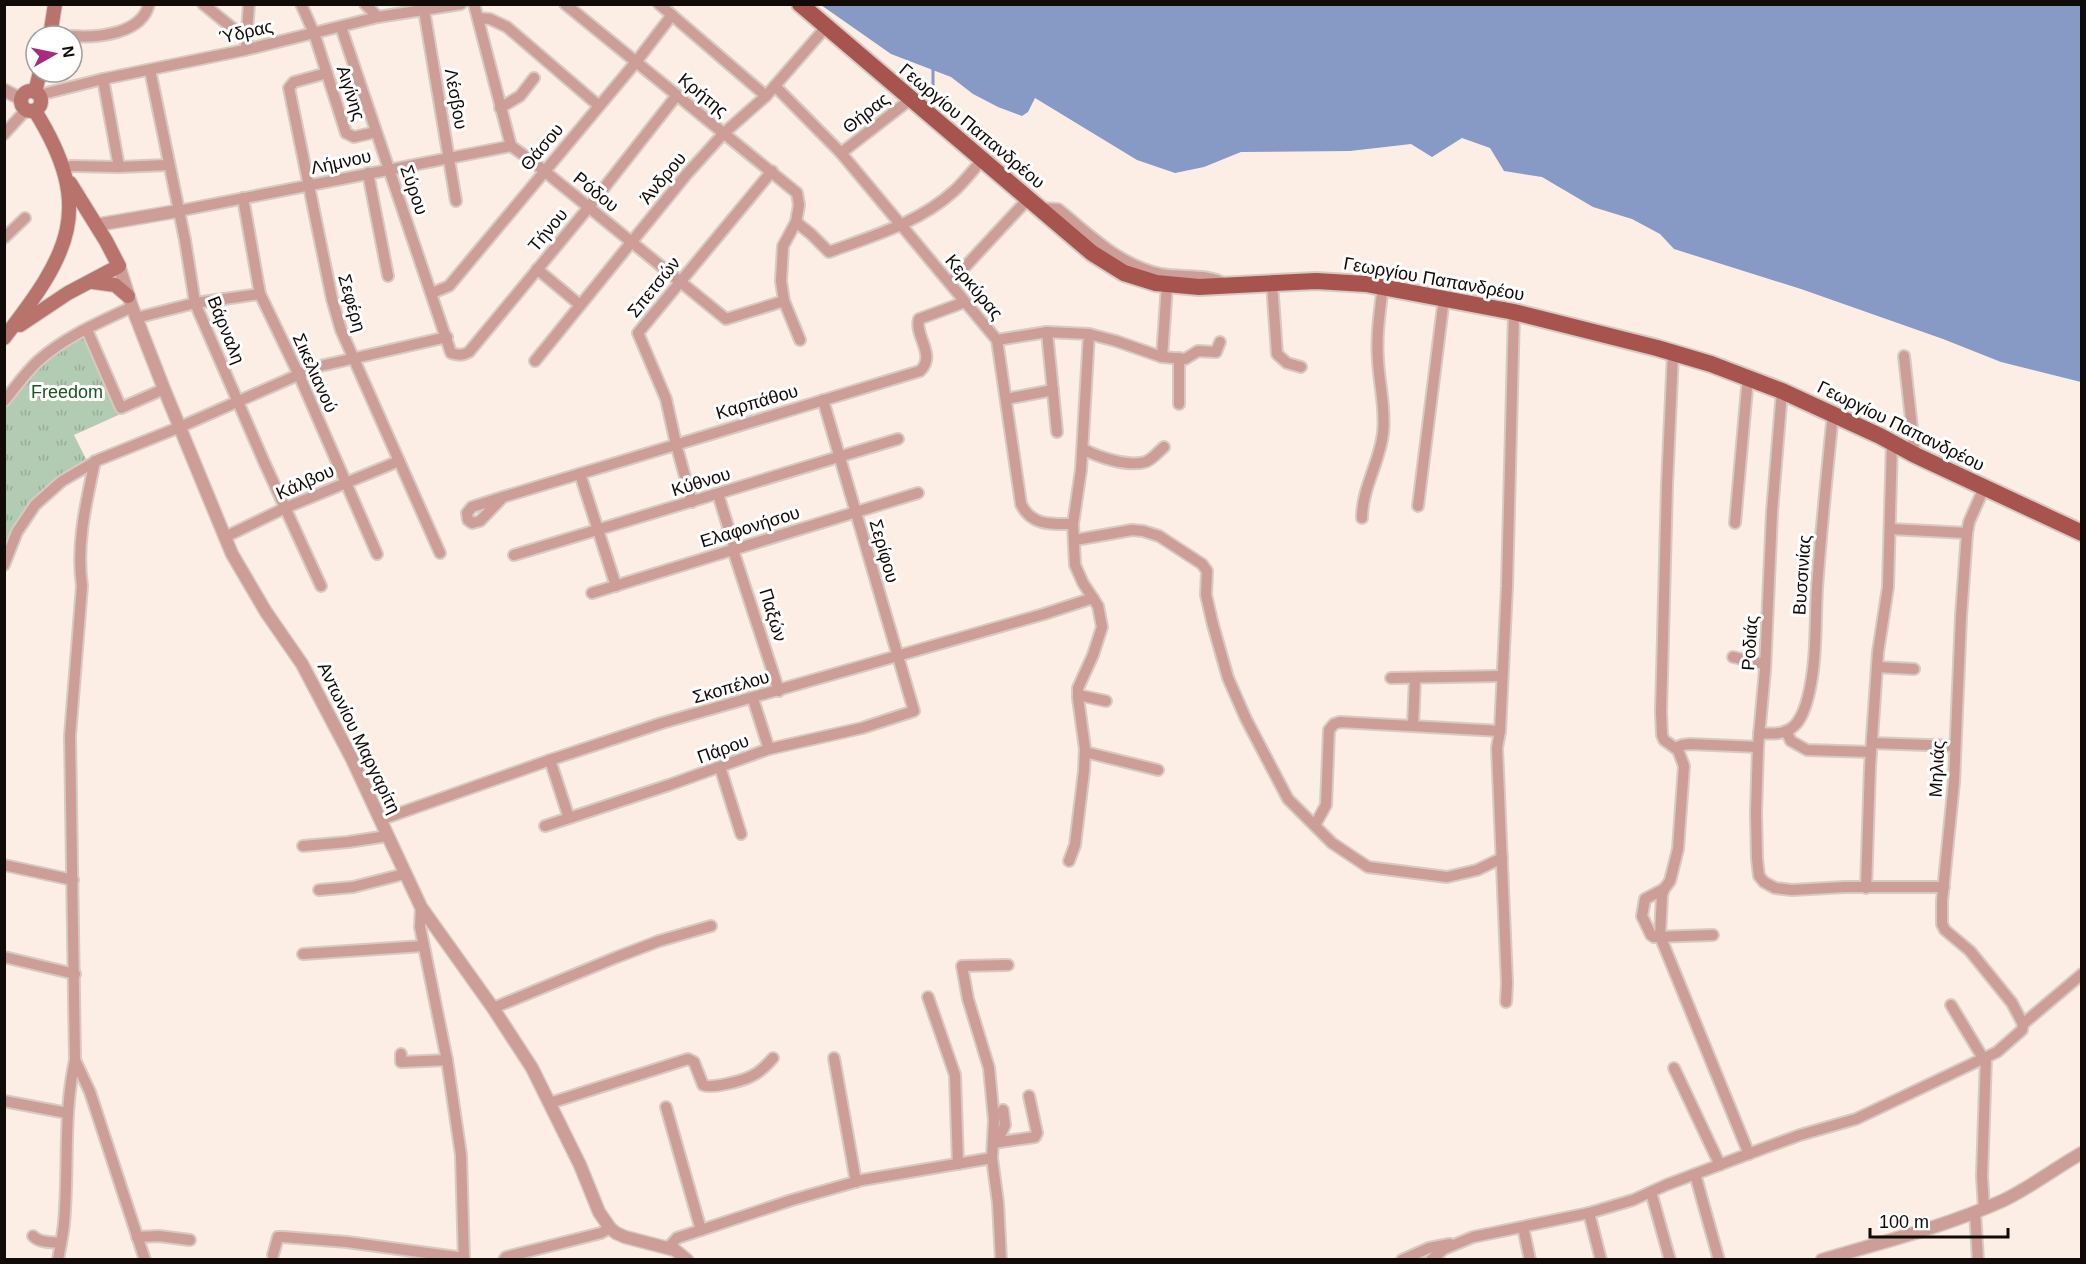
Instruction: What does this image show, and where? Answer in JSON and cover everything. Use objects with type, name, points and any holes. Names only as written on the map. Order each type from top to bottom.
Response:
[{"type":"main road","points":[[52,24],[55,4]]},
{"type":"main road","name":"Γεωργίου Παπανδρέου","points":[[800,4],[1092,253],[1124,273],[1167,285],[1228,286],[1338,281],[1383,286],[1514,312],[1673,353],[1748,377],[1782,391],[1892,441],[1915,455],[2082,533]]},
{"type":"main road","points":[[4,338],[51,273],[62,249],[70,212],[68,171],[48,132],[28,107],[41,104],[37,93],[38,84]]},
{"type":"main road","name":"Αντωνίου Μαργαρίτη","points":[[68,171],[83,206],[96,225],[118,267]]},
{"type":"main road","points":[[70,212],[75,207],[83,206]]},
{"type":"main road","points":[[4,338],[68,293],[118,267]]},
{"type":"main road","points":[[51,273],[54,290],[68,293]]},
{"type":"main road","points":[[91,282],[114,285],[132,307]]},
{"type":"street","points":[[84,37],[109,34],[138,23],[145,17],[149,4]]},
{"type":"street","points":[[203,4],[246,39]]},
{"type":"street","points":[[245,50],[249,4]]},
{"type":"street","name":"Αιγίνης","points":[[301,4],[314,33],[348,135],[355,137],[376,132]]},
{"type":"street","points":[[365,4],[378,17]]},
{"type":"street","name":"Ύδρας","points":[[37,93],[245,50],[378,17],[426,7],[461,4]]},
{"type":"street","points":[[474,4],[511,146]]},
{"type":"street","name":"Κρήτης","points":[[565,4],[797,193],[799,205],[796,222]]},
{"type":"street","points":[[659,4],[766,96]]},
{"type":"street","name":"Λέσβου","points":[[426,7],[456,201]]},
{"type":"street","name":"Θάσου","points":[[432,293],[449,286],[636,62],[672,15]]},
{"type":"street","points":[[478,18],[490,19],[507,27],[599,106]]},
{"type":"street","name":"Σύρου","points":[[341,27],[451,353],[463,356]]},
{"type":"street","name":"Άνδρου","points":[[535,361],[686,175],[724,133],[766,96],[826,27]]},
{"type":"street","name":"Βάρναλη","points":[[150,70],[195,303],[321,586]]},
{"type":"street","name":"Σεφέρη","points":[[327,73],[294,82],[289,87],[332,299],[339,326],[440,553]]},
{"type":"street","points":[[500,108],[520,96],[534,78]]},
{"type":"street","points":[[103,80],[119,167]]},
{"type":"street","name":"Κερκύρας","points":[[775,86],[841,153],[997,340],[1019,499],[1029,516],[1043,523],[1073,524]]},
{"type":"street","points":[[4,90],[28,107],[4,134]]},
{"type":"street","name":"Τήνου","points":[[463,356],[589,207],[677,95]]},
{"type":"street","name":"Θήρας","points":[[841,153],[911,99]]},
{"type":"street","name":"Λήμνου","points":[[178,211],[388,168],[511,146]]},
{"type":"street","name":"Ρόδου","points":[[511,146],[726,319],[784,301]]},
{"type":"street","points":[[800,340],[784,301],[781,281],[783,246],[796,222],[829,252],[901,225],[934,207],[955,191],[982,160]]},
{"type":"street","points":[[68,171],[168,165]]},
{"type":"street","name":"Σπετσών","points":[[676,444],[666,399],[638,335],[772,171]]},
{"type":"street","points":[[368,173],[388,276]]},
{"type":"street","name":"Σικελιανού","points":[[243,198],[261,294],[377,554]]},
{"type":"street","points":[[950,284],[1033,203],[1058,209],[1110,252],[1128,262],[1159,273],[1210,277],[1228,286]]},
{"type":"street","points":[[96,225],[178,211]]},
{"type":"street","points":[[4,238],[25,218]]},
{"type":"street","name":"Αντωνίου Μαργαρίτη","points":[[118,267],[164,389],[225,537],[246,579],[302,663],[352,759],[420,907],[493,1008],[532,1068],[599,1212],[610,1228]]},
{"type":"street","points":[[537,269],[580,305]]},
{"type":"street","points":[[1272,283],[1277,354],[1287,363],[1301,367]]},
{"type":"street","points":[[1162,357],[1167,285]]},
{"type":"street","points":[[1362,518],[1362,504],[1383,433],[1384,418],[1377,342],[1383,286]]},
{"type":"street","points":[[4,401],[48,352],[132,307],[195,303],[261,294]]},
{"type":"street","points":[[1418,506],[1444,298]]},
{"type":"street","name":"Καρπάθου","points":[[503,497],[920,371],[925,366],[926,351],[917,324],[919,319],[965,302]]},
{"type":"street","points":[[1506,1002],[1497,748],[1500,731],[1507,586],[1514,312]]},
{"type":"street","points":[[87,330],[121,408],[164,389]]},
{"type":"street","points":[[1047,332],[1057,432]]},
{"type":"street","points":[[997,340],[1047,332],[1089,334],[1162,357],[1185,359],[1198,351],[1216,352],[1220,342]]},
{"type":"street","points":[[1069,861],[1077,832],[1085,752],[1078,696],[1082,677],[1093,655],[1102,627],[1101,616],[1075,565],[1073,524],[1083,449],[1089,334]]},
{"type":"street","points":[[4,565],[7,546],[25,518],[45,495],[68,477],[96,461],[316,367],[447,337]]},
{"type":"street","points":[[1673,353],[1661,712],[1664,740],[1676,748],[1682,757],[1684,766],[1678,849],[1675,869],[1662,896],[1660,936],[1749,1154]]},
{"type":"street","points":[[1904,356],[1915,455]]},
{"type":"street","points":[[1179,358],[1179,404]]},
{"type":"street","points":[[1735,523],[1748,377]]},
{"type":"street","points":[[1006,399],[1053,390]]},
{"type":"street","name":"Ροδιάς","points":[[1782,391],[1772,512],[1765,663],[1758,747],[1756,813],[1758,869],[1764,882],[1775,888],[1815,890],[1866,888]]},
{"type":"street","name":"Σερίφου","points":[[823,400],[914,711]]},
{"type":"street","name":"Βυσσινίας","points":[[1786,731],[1794,726],[1801,716],[1808,698],[1813,667],[1819,561],[1833,414]]},
{"type":"street","name":"Κύθνου","points":[[514,555],[898,440]]},
{"type":"street","points":[[1892,441],[1888,587],[1877,667],[1871,747],[1866,888],[1944,887]]},
{"type":"street","points":[[676,444],[692,502]]},
{"type":"street","points":[[1083,449],[1109,459],[1141,463],[1151,459],[1164,447]]},
{"type":"street","points":[[58,1260],[64,1223],[67,1113],[75,1060],[70,736],[82,586],[80,543],[96,461]]},
{"type":"street","name":"Κάλβου","points":[[225,537],[285,508],[399,461]]},
{"type":"street","points":[[580,474],[616,586]]},
{"type":"street","name":"Μηλιάς","points":[[1984,488],[1969,522],[1967,533],[1954,782],[1942,919],[1945,930],[1970,951],[2012,1003],[2023,1024]]},
{"type":"street","name":"Ελαφονήσου","points":[[592,593],[918,493]]},
{"type":"street","name":"Παξών","points":[[718,494],[779,691]]},
{"type":"street","points":[[1890,529],[1967,533]]},
{"type":"street","points":[[1075,540],[1143,531],[1159,536],[1202,564],[1207,571],[1206,595],[1228,678],[1246,719],[1288,799],[1332,843],[1368,867],[1447,877],[1477,870],[1502,858]]},
{"type":"street","name":"Σκοπέλου","points":[[380,820],[663,723],[753,699],[1093,598]]},
{"type":"street","points":[[1732,657],[1765,663]]},
{"type":"street","points":[[1877,667],[1914,669]]},
{"type":"street","points":[[1391,678],[1501,675]]},
{"type":"street","points":[[1413,726],[1415,678]]},
{"type":"street","points":[[1078,696],[1106,701]]},
{"type":"street","points":[[753,699],[770,749]]},
{"type":"street","name":"Πάρου","points":[[545,826],[770,749],[862,728],[914,711]]},
{"type":"street","points":[[1315,825],[1326,805],[1329,730],[1334,724],[1340,722],[1500,731]]},
{"type":"street","points":[[1759,733],[1775,734],[1786,731],[1791,741],[1807,750],[1955,746]]},
{"type":"street","points":[[1676,748],[1690,744],[1758,747]]},
{"type":"street","points":[[1085,752],[1158,770]]},
{"type":"street","points":[[550,760],[569,818]]},
{"type":"street","points":[[720,767],[741,834]]},
{"type":"street","points":[[303,846],[387,836]]},
{"type":"street","points":[[4,865],[73,880]]},
{"type":"street","points":[[319,890],[353,887],[404,874]]},
{"type":"street","points":[[1664,889],[1645,899],[1642,916],[1651,935],[1713,935]]},
{"type":"street","points":[[273,1255],[278,1237],[283,1237],[347,1242],[464,1259],[461,1155],[447,1060],[423,946],[420,907]]},
{"type":"street","points":[[493,1008],[658,941],[711,926]]},
{"type":"street","points":[[303,954],[423,946]]},
{"type":"street","points":[[4,957],[75,974]]},
{"type":"street","points":[[1001,1260],[998,1203],[992,1158],[995,1143],[989,1068],[968,999],[962,966],[1008,965]]},
{"type":"street","points":[[1431,1260],[1455,1244],[1473,1237],[1588,1213],[1633,1200],[1800,1135],[1856,1119],[1985,1058],[2006,1045],[2022,1030],[2023,1024],[2082,974]]},
{"type":"street","points":[[928,997],[955,1075],[958,1164]]},
{"type":"street","points":[[1951,1005],[1985,1058],[1978,1260]]},
{"type":"street","points":[[401,1054],[401,1062],[447,1060]]},
{"type":"street","points":[[550,1103],[688,1059],[694,1062],[703,1085],[709,1087],[750,1077],[773,1058]]},
{"type":"street","points":[[834,1058],[856,1182]]},
{"type":"street","points":[[75,1060],[90,1092],[145,1260]]},
{"type":"street","points":[[1674,1068],[1720,1165]]},
{"type":"street","points":[[995,1143],[1035,1137],[1037,1133],[1029,1096]]},
{"type":"street","points":[[4,1101],[67,1113]]},
{"type":"street","points":[[666,1107],[701,1230]]},
{"type":"street","points":[[995,1143],[1005,1125],[1003,1110]]},
{"type":"street","points":[[1822,1260],[1943,1225],[2004,1200],[2082,1153]]},
{"type":"street","points":[[669,1247],[677,1238],[792,1200],[856,1182],[992,1158]]},
{"type":"street","points":[[1695,1174],[1719,1260]]},
{"type":"street","points":[[1651,1192],[1670,1260]]},
{"type":"street","points":[[1588,1213],[1602,1260]]},
{"type":"street","points":[[1523,1227],[1530,1260]]},
{"type":"street","points":[[504,1260],[506,1257],[601,1233],[610,1228],[625,1237],[669,1247],[679,1252],[687,1260]]},
{"type":"street","points":[[33,1236],[43,1241],[61,1243]]},
{"type":"street","points":[[137,1237],[159,1236],[190,1240]]},
{"type":"street","points":[[1402,1260],[1429,1248],[1455,1244]]},
{"type":"street","points":[[387,1260],[388,1256],[396,1254],[437,1260]]},
{"type":"green space","name":"Freedom","points":[[87,330],[120,407],[152,394],[154,399],[74,435],[89,465],[48,492],[10,547],[5,545],[5,401],[36,363]]},
{"type":"water","points":[[821,5],[2081,5],[2081,382],[2001,362],[1801,289],[1674,249],[1660,234],[1632,219],[1593,207],[1542,177],[1504,171],[1490,148],[1462,138],[1432,157],[1411,144],[1350,151],[1241,152],[1204,167],[1175,173],[1137,160],[1035,98],[1028,112],[1022,116],[998,107],[973,94],[951,77],[891,54]]},
{"type":"waterway","points":[[923,100],[933,86],[933,69]]}]
